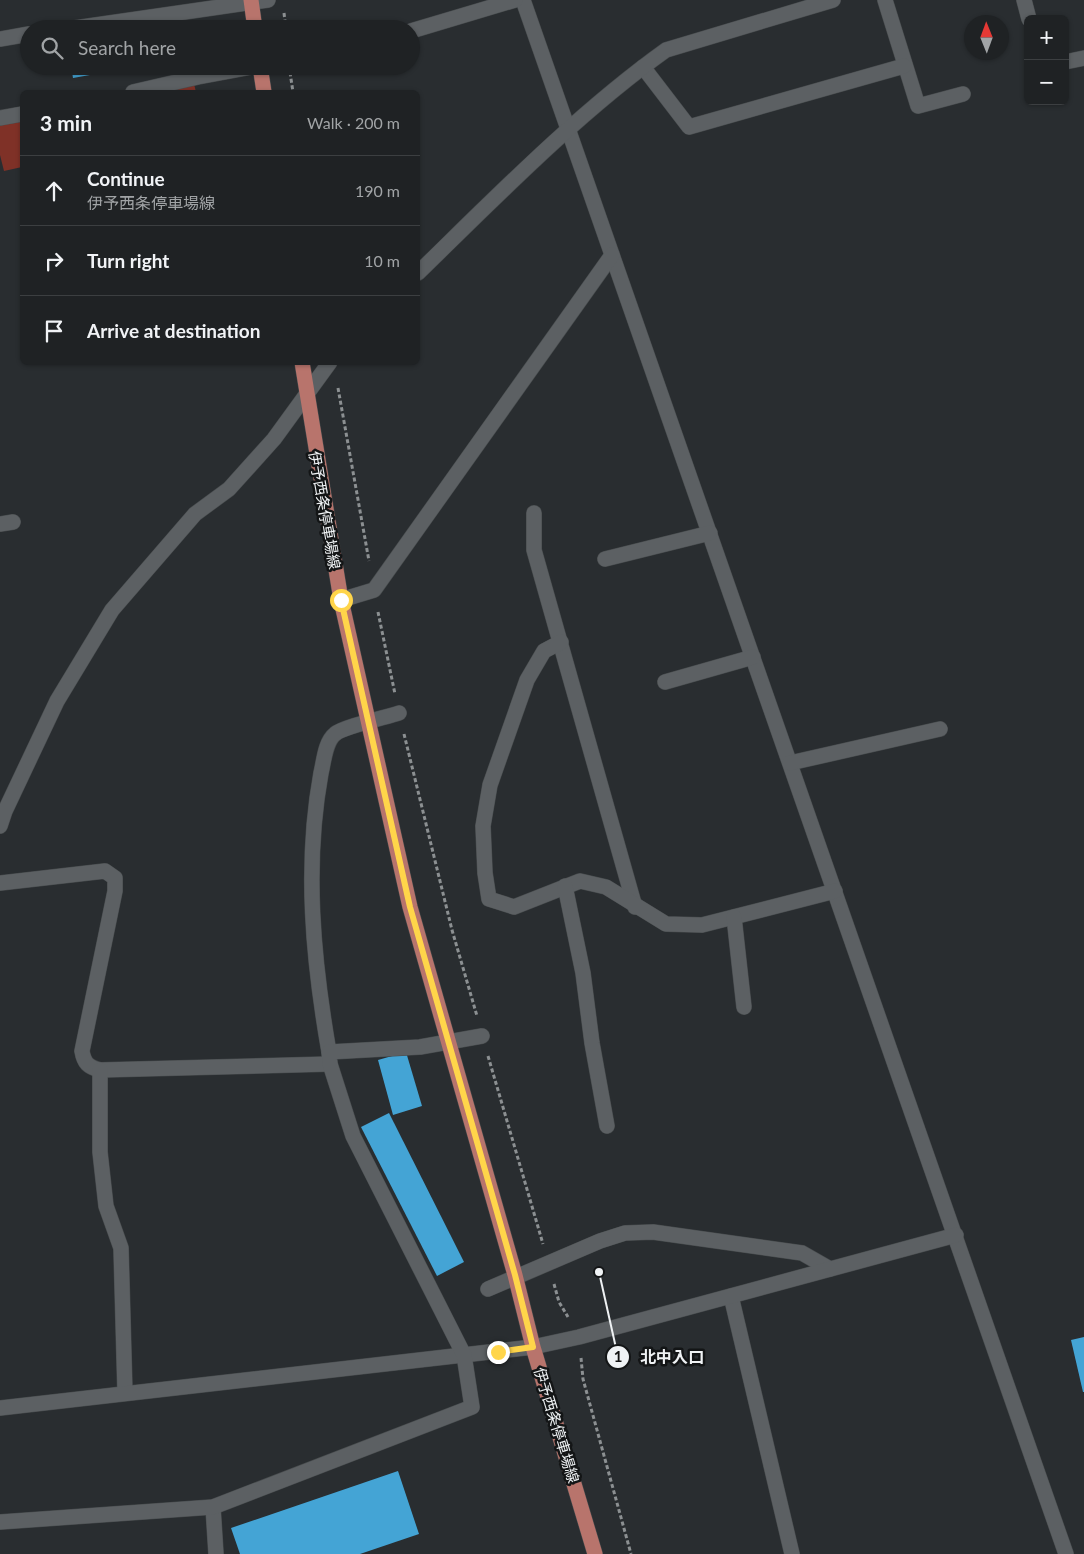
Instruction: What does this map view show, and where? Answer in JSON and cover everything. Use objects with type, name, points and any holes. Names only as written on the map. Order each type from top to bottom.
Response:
[{"type":"main road","points":[[252,1],[254,20]]},
{"type":"main road","points":[[261,75],[264,90]]},
{"type":"main road","name":"伊予西条停車場線","points":[[302,365],[341,600],[410,907],[515,1275],[533,1347],[595,1554]]},
{"type":"street","points":[[127,20],[268,0]]},
{"type":"street","points":[[420,28],[515,0]]},
{"type":"street","points":[[523,0],[1066,1554]]},
{"type":"street","points":[[420,271],[569,131],[643,67],[666,50],[834,0]]},
{"type":"street","points":[[885,0],[918,106],[963,94]]},
{"type":"street","points":[[1024,0],[1028,15]]},
{"type":"street","points":[[0,39],[20,36]]},
{"type":"street","points":[[1069,61],[1084,58]]},
{"type":"street","points":[[643,67],[690,127],[904,66]]},
{"type":"street","points":[[144,90],[209,75]]},
{"type":"street","points":[[0,118],[20,114]]},
{"type":"street","points":[[341,600],[374,590],[612,255]]},
{"type":"street","points":[[0,826],[5,811],[57,701],[112,610],[195,514],[228,489],[274,439],[328,365]]},
{"type":"street","points":[[534,513],[534,550],[635,907]]},
{"type":"street","points":[[605,559],[710,533]]},
{"type":"street","points":[[561,642],[544,651],[527,680],[490,785],[483,826],[485,873],[489,899],[514,907],[580,881],[606,888],[666,924],[702,925],[835,891]]},
{"type":"street","points":[[665,682],[753,657]]},
{"type":"street","points":[[0,1522],[213,1507],[472,1407],[464,1355],[353,1136],[330,1058],[318,988],[312,917],[312,848],[317,795],[328,744],[335,734],[399,713]]},
{"type":"street","points":[[790,763],[940,729]]},
{"type":"street","points":[[0,883],[105,871],[114,878],[115,891],[82,1051],[84,1061],[89,1068],[100,1070],[330,1058],[420,1047],[482,1036]]},
{"type":"street","points":[[565,886],[583,973],[592,1043],[607,1126]]},
{"type":"street","points":[[734,917],[744,1007]]},
{"type":"street","points":[[100,1070],[100,1152],[106,1206],[121,1248],[125,1393]]},
{"type":"street","points":[[488,1289],[515,1275],[600,1240],[624,1233],[653,1232],[802,1252],[830,1269]]},
{"type":"street","points":[[0,1408],[533,1347],[580,1337],[956,1235]]},
{"type":"street","points":[[731,1296],[792,1554]]},
{"type":"street","points":[[213,1507],[216,1554]]},
{"type":"path","points":[[290,75],[293,90]]},
{"type":"path","points":[[337,382],[374,590],[399,713],[452,930],[559,1302],[580,1337],[583,1379],[631,1554]]},
{"type":"shaded area","points":[[194,84],[196,90],[163,90]]},
{"type":"shaded area","points":[[20,119],[20,167],[4,171],[0,155],[0,124]]},
{"type":"building","points":[[72,75],[90,75],[73,78]]},
{"type":"building","points":[[406,1052],[422,1106],[393,1115],[378,1060]]},
{"type":"building","points":[[389,1113],[464,1262],[437,1276],[361,1127]]},
{"type":"building","points":[[1084,1337],[1084,1392],[1083,1392],[1071,1340]]},
{"type":"building","points":[[398,1471],[419,1534],[360,1554],[240,1554],[231,1528]]},
{"type":"place","name":"北中入口","points":[[599,1272]]},
{"type":"route","points":[[341,600],[410,907],[515,1275],[533,1347],[498,1352]]}]
